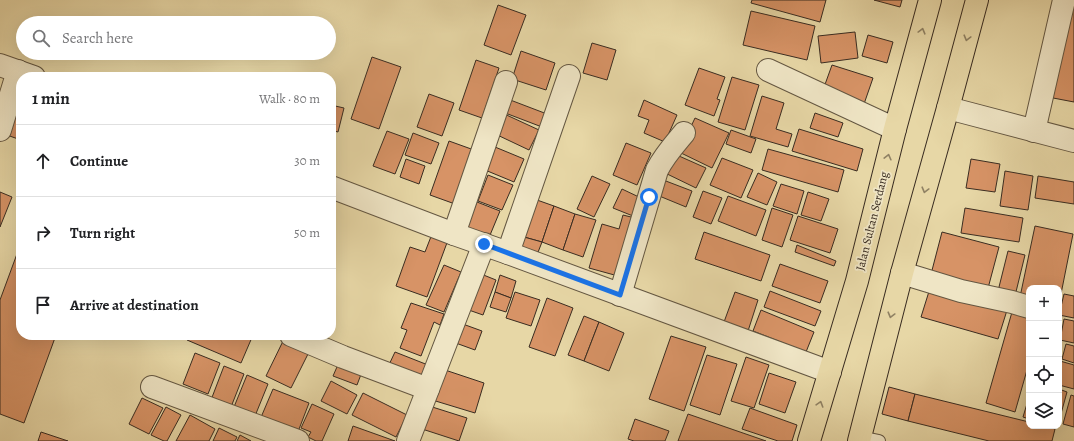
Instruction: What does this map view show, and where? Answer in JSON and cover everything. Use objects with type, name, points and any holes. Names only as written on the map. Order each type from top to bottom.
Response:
[{"type":"highway","name":"Jalan Sultan Serdang","points":[[809,441],[857,281],[895,129],[930,0]]},
{"type":"highway","points":[[866,440],[902,273],[977,0]]},
{"type":"street","points":[[1034,131],[1064,0]]},
{"type":"street","points":[[768,70],[895,129]]},
{"type":"street","points":[[0,130],[16,74]]},
{"type":"street","points":[[508,253],[569,76]]},
{"type":"street","points":[[454,234],[506,82]]},
{"type":"street","points":[[948,108],[1074,140]]},
{"type":"street","points":[[620,295],[657,170],[667,153],[684,133]]},
{"type":"street","points":[[336,188],[454,234],[830,372]]},
{"type":"street","points":[[408,441],[484,244]]},
{"type":"street","points":[[902,273],[961,291],[1026,306]]},
{"type":"street","points":[[303,340],[428,389]]},
{"type":"street","points":[[152,387],[298,441]]},
{"type":"building","points":[[752,0],[826,0],[820,22],[751,3]]},
{"type":"building","points":[[874,0],[902,0],[900,7]]},
{"type":"building","points":[[498,5],[526,15],[511,55],[484,45]]},
{"type":"building","points":[[1066,5],[1074,6],[1074,102],[1048,97]]},
{"type":"building","points":[[751,11],[815,26],[807,60],[743,45]]},
{"type":"building","points":[[855,32],[858,58],[821,63],[818,36]]},
{"type":"building","points":[[868,35],[893,42],[887,63],[862,56]]},
{"type":"building","points":[[592,43],[616,50],[607,80],[583,73]]},
{"type":"building","points":[[521,51],[555,63],[546,90],[512,79]]},
{"type":"building","points":[[372,57],[401,67],[379,129],[351,119]]},
{"type":"building","points":[[476,60],[499,68],[482,118],[459,110]]},
{"type":"building","points":[[832,65],[873,78],[864,104],[823,90]]},
{"type":"building","points":[[699,68],[725,77],[717,99],[720,100],[714,116],[685,105]]},
{"type":"building","points":[[732,77],[759,85],[745,130],[718,122]]},
{"type":"building","points":[[429,94],[454,103],[442,136],[417,127]]},
{"type":"building","points":[[762,96],[784,103],[776,129],[792,134],[788,147],[750,136]]},
{"type":"building","points":[[505,98],[547,114],[542,127],[500,111]]},
{"type":"building","points":[[644,100],[677,115],[665,142],[644,133],[649,120],[638,116]]},
{"type":"building","points":[[16,106],[16,138],[4,134]]},
{"type":"building","points":[[336,106],[344,108],[338,132],[336,131]]},
{"type":"building","points":[[500,112],[539,130],[529,150],[491,132]]},
{"type":"building","points":[[815,113],[843,123],[838,137],[810,128]]},
{"type":"building","points":[[695,118],[729,133],[712,168],[679,152]]},
{"type":"building","points":[[799,129],[863,149],[857,171],[792,151]]},
{"type":"building","points":[[731,130],[756,139],[751,153],[726,144]]},
{"type":"building","points":[[387,131],[409,139],[395,174],[373,166]]},
{"type":"building","points":[[413,133],[439,143],[431,164],[405,155]]},
{"type":"building","points":[[449,141],[474,150],[455,204],[430,195]]},
{"type":"building","points":[[626,143],[651,153],[637,185],[613,175]]},
{"type":"building","points":[[495,147],[524,159],[514,182],[485,170]]},
{"type":"building","points":[[768,149],[844,170],[838,192],[762,170]]},
{"type":"building","points":[[670,152],[706,168],[696,188],[661,171]]},
{"type":"building","points":[[722,158],[753,170],[741,198],[710,185]]},
{"type":"building","points":[[406,159],[425,166],[419,184],[400,177]]},
{"type":"building","points":[[971,159],[1000,164],[995,192],[966,188]]},
{"type":"building","points":[[1005,171],[1033,176],[1028,210],[1000,206]]},
{"type":"building","points":[[758,173],[777,182],[767,205],[747,197]]},
{"type":"building","points":[[488,175],[513,185],[502,210],[478,201]]},
{"type":"building","points":[[592,176],[610,184],[594,217],[577,209]]},
{"type":"building","points":[[1038,176],[1074,182],[1074,204],[1035,198]]},
{"type":"building","points":[[658,178],[692,191],[686,207],[652,193]]},
{"type":"building","points":[[781,184],[804,191],[797,214],[773,206]]},
{"type":"building","points":[[622,189],[641,198],[633,216],[613,208]]},
{"type":"building","points":[[703,191],[722,198],[711,224],[693,217]]},
{"type":"building","points":[[0,192],[12,197],[0,227]]},
{"type":"building","points":[[808,192],[829,199],[821,221],[801,215]]},
{"type":"building","points":[[728,196],[766,210],[756,236],[718,221]]},
{"type":"building","points":[[537,200],[554,206],[542,242],[524,237]]},
{"type":"building","points":[[477,202],[500,211],[488,240],[465,231]]},
{"type":"building","points":[[554,206],[575,214],[563,250],[542,242]]},
{"type":"building","points":[[772,208],[793,215],[782,247],[762,240]]},
{"type":"building","points":[[965,208],[1023,218],[1019,242],[961,233]]},
{"type":"building","points":[[575,214],[596,220],[583,257],[563,250]]},
{"type":"building","points":[[623,215],[635,218],[618,276],[589,268],[602,224],[619,229]]},
{"type":"building","points":[[798,216],[838,229],[830,253],[790,240]]},
{"type":"building","points":[[1035,226],[1073,234],[1062,289],[1062,285],[1026,285],[1026,298],[1020,297]]},
{"type":"building","points":[[704,232],[770,255],[761,281],[695,259]]},
{"type":"building","points":[[942,232],[999,247],[987,292],[930,278]]},
{"type":"building","points":[[432,234],[448,240],[427,297],[396,286],[410,247],[425,252]]},
{"type":"building","points":[[524,237],[542,242],[535,260],[518,254]]},
{"type":"building","points":[[797,245],[836,261],[834,266],[795,252]]},
{"type":"building","points":[[1008,251],[1025,255],[1014,300],[997,295]]},
{"type":"building","points":[[16,257],[16,340],[54,340],[24,423],[0,414],[0,300]]},
{"type":"building","points":[[780,264],[828,281],[820,303],[772,286]]},
{"type":"building","points":[[444,265],[461,272],[444,312],[426,305]]},
{"type":"building","points":[[476,272],[496,280],[483,315],[463,308]]},
{"type":"building","points":[[500,275],[516,281],[511,298],[495,292]]},
{"type":"building","points":[[931,285],[1008,307],[998,339],[921,317]]},
{"type":"building","points":[[770,291],[821,311],[815,326],[764,307]]},
{"type":"building","points":[[495,292],[511,298],[506,312],[490,307]]},
{"type":"building","points":[[515,292],[540,300],[531,326],[506,318]]},
{"type":"building","points":[[735,292],[758,300],[748,331],[724,322]]},
{"type":"building","points":[[1064,294],[1074,296],[1074,318],[1062,316],[1062,302]]},
{"type":"building","points":[[547,298],[573,308],[555,356],[529,347]]},
{"type":"building","points":[[411,303],[444,314],[440,325],[434,322],[421,356],[400,348],[407,330],[401,328]]},
{"type":"building","points":[[761,310],[814,332],[806,352],[753,331]]},
{"type":"building","points":[[1012,312],[1026,316],[1026,374],[1015,412],[986,403]]},
{"type":"building","points":[[584,316],[599,322],[584,361],[568,355]]},
{"type":"building","points":[[1064,319],[1074,321],[1074,343],[1062,340]]},
{"type":"building","points":[[599,322],[624,333],[609,371],[584,361]]},
{"type":"building","points":[[460,323],[482,331],[475,350],[453,342]]},
{"type":"building","points":[[671,336],[706,347],[684,411],[649,399]]},
{"type":"building","points":[[187,340],[251,340],[241,363]]},
{"type":"building","points":[[284,340],[296,340],[311,348],[291,388],[266,376]]},
{"type":"building","points":[[1066,344],[1074,346],[1074,363],[1062,359]]},
{"type":"building","points":[[395,352],[428,365],[421,383],[387,369]]},
{"type":"building","points":[[195,353],[220,363],[208,394],[183,384]]},
{"type":"building","points":[[707,355],[737,364],[720,415],[690,405]]},
{"type":"building","points":[[746,357],[769,365],[754,408],[731,401]]},
{"type":"building","points":[[340,360],[363,369],[357,385],[333,376]]},
{"type":"building","points":[[1062,362],[1074,365],[1074,389],[1062,386]]},
{"type":"building","points":[[224,366],[244,374],[231,407],[211,400]]},
{"type":"building","points":[[439,368],[484,383],[475,413],[429,399]]},
{"type":"building","points":[[769,373],[796,382],[785,413],[759,404]]},
{"type":"building","points":[[247,375],[268,384],[255,416],[234,407]]},
{"type":"building","points":[[331,381],[357,395],[347,414],[321,401]]},
{"type":"building","points":[[889,387],[915,394],[908,421],[882,414]]},
{"type":"building","points":[[273,389],[309,403],[296,437],[259,422]]},
{"type":"building","points":[[1062,390],[1067,392],[1062,410]]},
{"type":"building","points":[[363,393],[407,415],[396,437],[352,415]]},
{"type":"building","points":[[915,394],[1026,421],[1026,429],[1055,429],[1052,441],[989,441],[908,421]]},
{"type":"building","points":[[1071,395],[1074,396],[1074,427],[1063,424]]},
{"type":"building","points":[[142,398],[163,408],[149,434],[129,424]]},
{"type":"building","points":[[312,404],[334,414],[322,441],[316,441],[308,437],[311,432],[301,428]]},
{"type":"building","points":[[426,405],[467,418],[459,441],[419,428]]},
{"type":"building","points":[[166,407],[181,415],[167,441],[164,441],[151,435]]},
{"type":"building","points":[[1026,407],[1026,418],[1023,417]]},
{"type":"building","points":[[750,408],[797,425],[792,441],[778,441],[742,429]]},
{"type":"building","points":[[688,414],[766,441],[678,441]]},
{"type":"building","points":[[190,415],[215,429],[209,441],[176,441]]},
{"type":"building","points":[[635,419],[669,431],[665,441],[634,441],[628,439]]},
{"type":"building","points":[[353,426],[395,441],[348,441]]},
{"type":"building","points":[[219,428],[237,437],[235,441],[213,441]]},
{"type":"building","points":[[41,432],[68,441],[38,441]]},
{"type":"building","points":[[240,435],[251,441],[237,441]]},
{"type":"route","points":[[484,244],[620,295],[649,197]]}]
